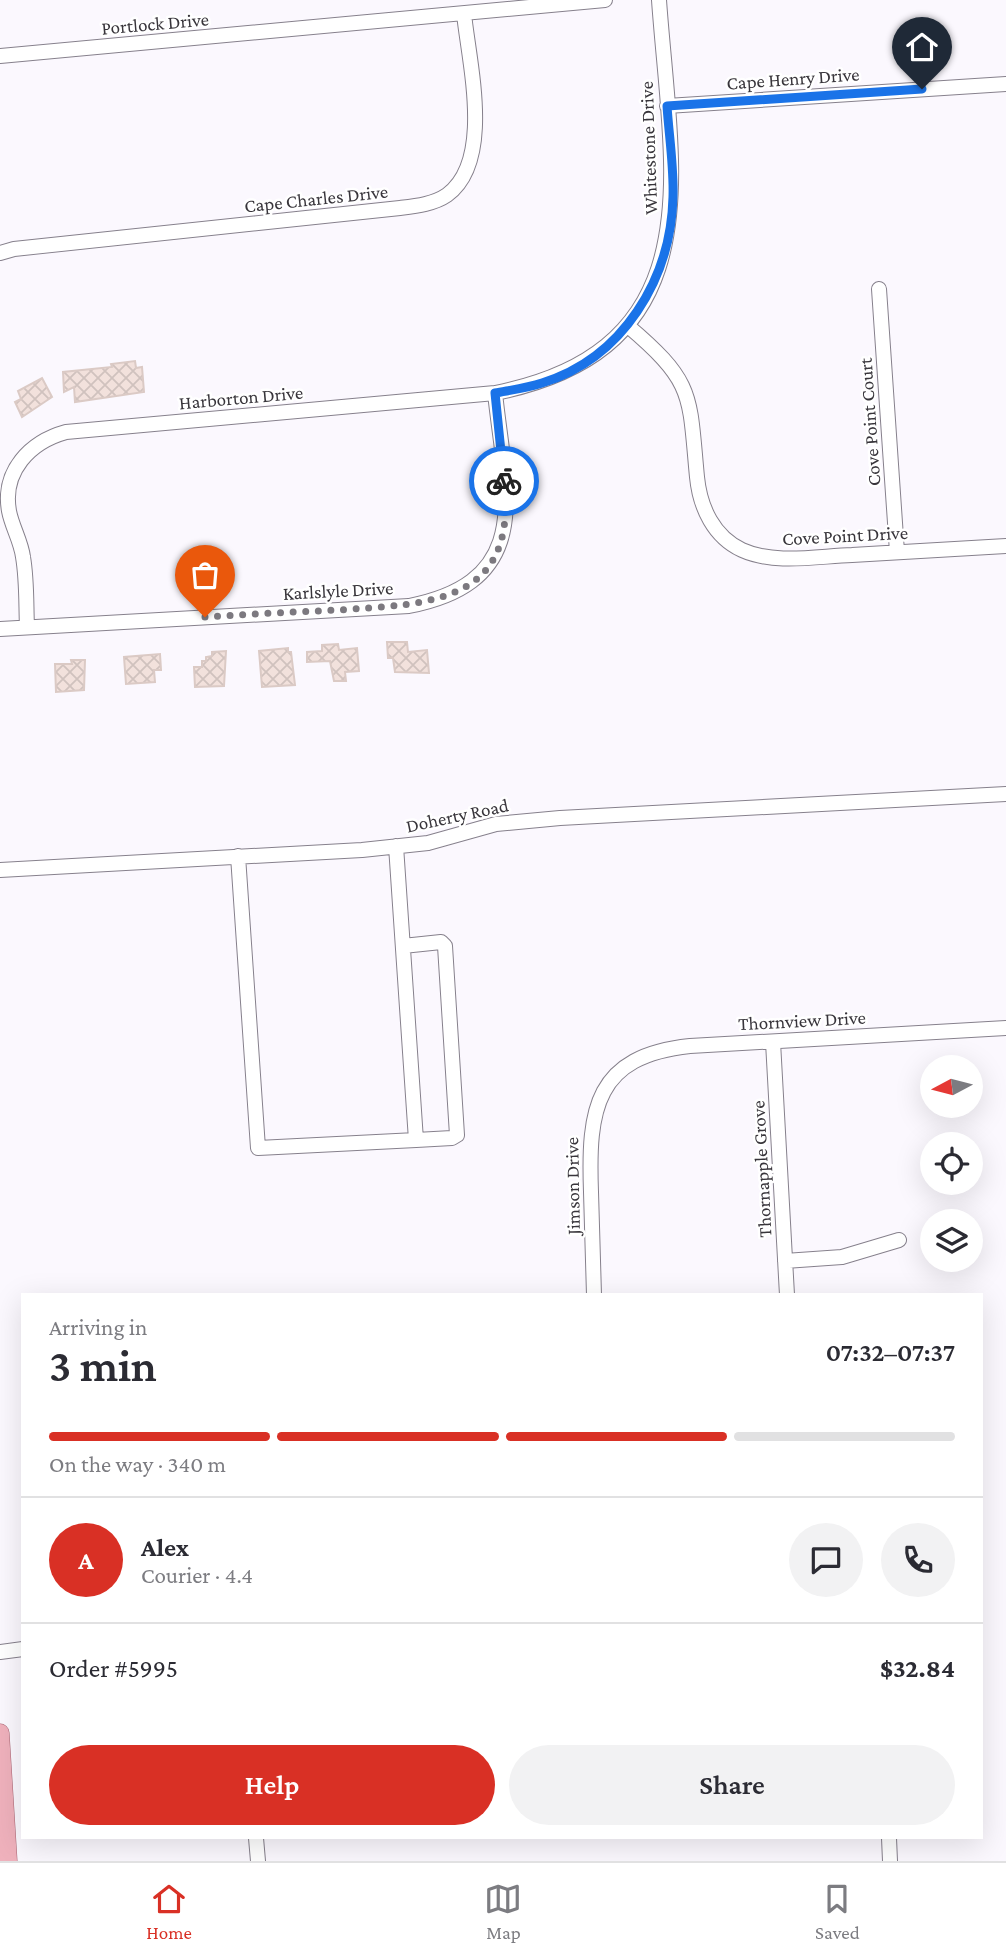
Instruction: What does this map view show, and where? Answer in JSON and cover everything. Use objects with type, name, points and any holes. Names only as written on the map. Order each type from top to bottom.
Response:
[{"type":"main road","points":[[0,1733],[8,1861]]},
{"type":"street","name":"Portlock Drive","points":[[0,56],[606,0]]},
{"type":"street","name":"Whitestone Drive","points":[[628,326],[661,265],[670,231],[673,196],[659,0]]},
{"type":"street","name":"Cape Charles Drive","points":[[0,253],[28,247],[400,208],[433,202],[448,194],[468,168],[474,152],[474,118],[464,14]]},
{"type":"street","name":"Cape Henry Drive","points":[[667,106],[1006,84]]},
{"type":"street","name":"Cove Point Court","points":[[879,289],[897,552]]},
{"type":"street","name":"Harborton Drive","points":[[27,627],[24,558],[8,498],[16,467],[37,443],[50,436],[66,432],[495,393],[544,383],[579,366],[628,326]]},
{"type":"street","name":"Cove Point Drive","points":[[628,326],[667,360],[685,390],[700,498],[713,525],[725,540],[760,556],[781,558],[1006,546]]},
{"type":"street","name":"Karlslyle Drive","points":[[0,629],[410,606],[459,592],[494,561],[506,522],[495,393]]},
{"type":"street","name":"Doherty Road","points":[[0,870],[396,846],[428,843],[476,827],[560,818],[1006,794]]},
{"type":"street","points":[[396,846],[416,1140]]},
{"type":"street","points":[[238,856],[258,1148],[452,1138],[457,1135],[445,946],[441,942],[403,946]]},
{"type":"street","name":"Thornview Drive","points":[[611,1081],[634,1060],[662,1049],[1006,1028]]},
{"type":"street","name":"Thornapple Grove","points":[[773,1042],[787,1293]]},
{"type":"street","name":"Jimson Drive","points":[[594,1293],[590,1129],[601,1096],[611,1081]]},
{"type":"street","points":[[785,1261],[842,1257],[899,1240]]},
{"type":"street","points":[[0,1652],[21,1649]]},
{"type":"street","points":[[256,1839],[258,1861]]},
{"type":"street","points":[[889,1839],[890,1861]]},
{"type":"building","points":[[135,361],[136,368],[142,367],[144,392],[75,402],[74,387],[64,392],[63,372],[112,367],[111,364]]},
{"type":"building","points":[[42,378],[52,397],[22,417],[15,402],[21,399],[18,391]]},
{"type":"building","points":[[387,642],[407,642],[408,652],[427,650],[429,673],[395,672],[393,658],[388,658]]},
{"type":"building","points":[[338,644],[339,650],[357,648],[359,671],[345,672],[346,681],[334,681],[330,661],[307,662],[307,652],[322,651],[322,645]]},
{"type":"building","points":[[288,648],[288,652],[291,652],[295,685],[262,687],[259,651]]},
{"type":"building","points":[[226,651],[224,686],[195,687],[194,667],[202,667],[202,661],[212,656],[212,652]]},
{"type":"building","points":[[160,654],[161,670],[154,670],[155,682],[126,684],[124,657]]},
{"type":"building","points":[[71,660],[85,660],[84,690],[56,692],[55,664],[72,664]]},
{"type":"way so far","points":[[205,617],[410,606],[459,592],[477,579],[494,561],[506,522],[504,481]]},
{"type":"route","points":[[504,481],[495,393],[544,383],[579,366],[609,344],[628,326],[661,265],[670,231],[673,196],[667,106],[922,89]]}]
